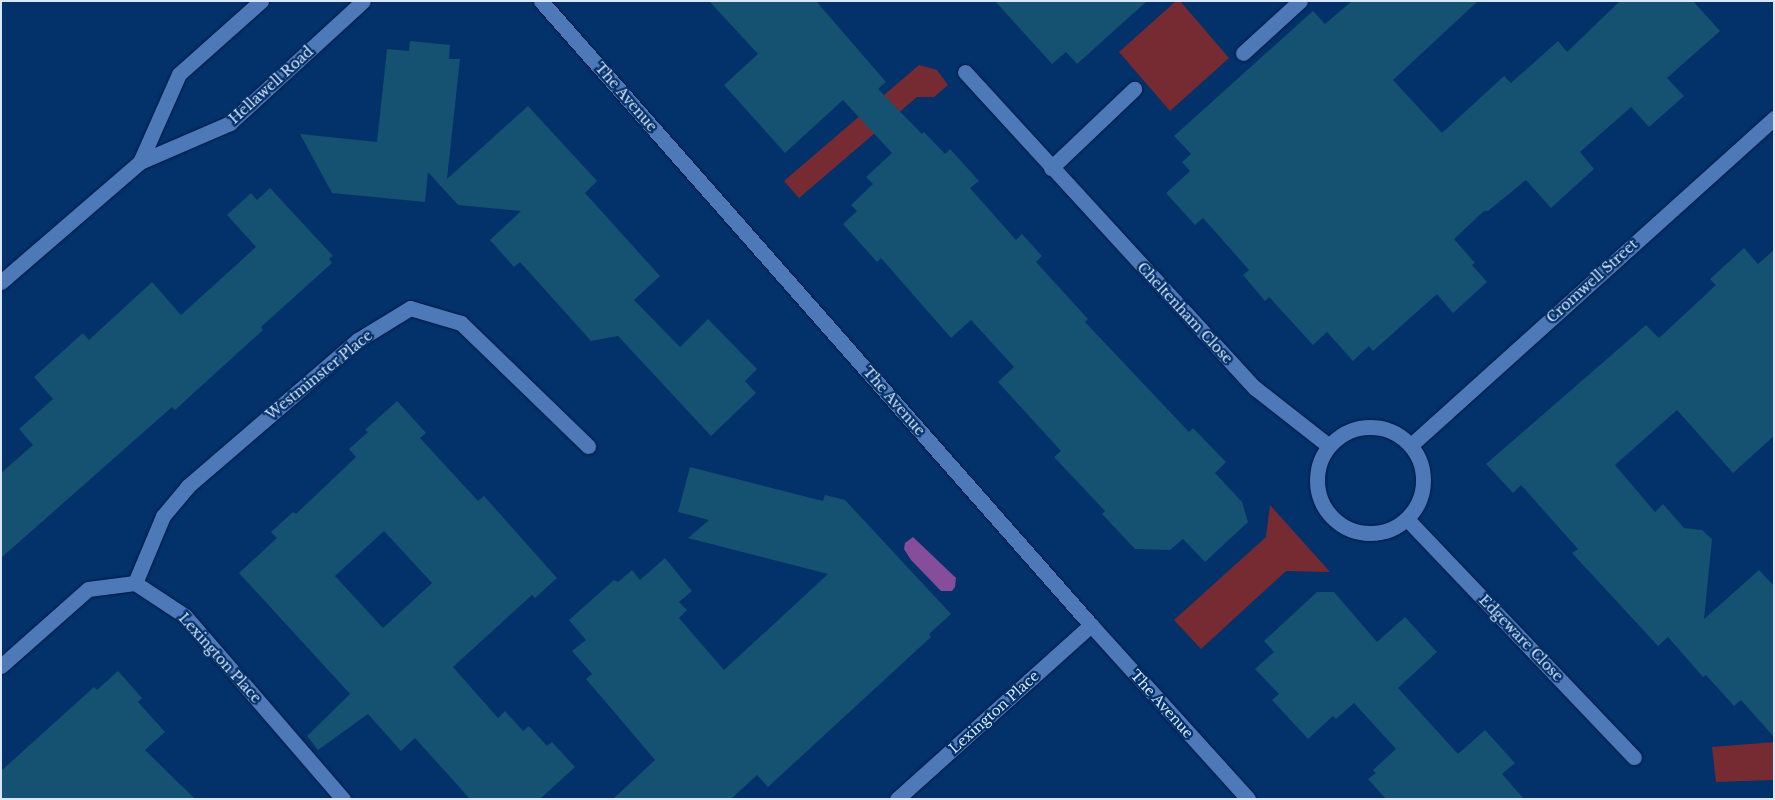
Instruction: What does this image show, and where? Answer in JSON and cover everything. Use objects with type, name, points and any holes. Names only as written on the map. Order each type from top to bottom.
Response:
[{"type":"street","name":"Hellawell Road","points":[[140,162],[179,74],[261,1]]},
{"type":"street","name":"Hellawell Road","points":[[1,282],[140,162],[230,123],[363,1]]},
{"type":"street","name":"The Avenue","points":[[541,1],[1248,799]]},
{"type":"street","points":[[1242,53],[1300,1]]},
{"type":"street","name":"Cheltenham Close","points":[[965,72],[1051,168],[1255,388],[1329,446]]},
{"type":"street","points":[[1051,168],[1134,89]]},
{"type":"street","name":"Cromwell Street","points":[[1411,445],[1774,118]]},
{"type":"street","name":"Westminster Place","points":[[136,583],[163,516],[188,486],[358,340],[410,308],[461,323],[588,446]]},
{"type":"street","points":[[1370,426],[1385,428],[1411,445],[1419,459],[1423,474],[1422,490],[1417,506],[1395,528],[1381,533],[1365,533],[1351,530],[1337,523],[1326,510],[1319,494],[1316,478],[1320,461],[1329,446],[1340,436],[1354,429],[1370,426]]},
{"type":"street","name":"Edgeware Close","points":[[1407,518],[1634,757]]},
{"type":"street","name":"Lexington Place","points":[[136,583],[185,616],[343,799]]},
{"type":"street","points":[[1,666],[88,589],[136,583]]},
{"type":"street","name":"Lexington Place","points":[[897,799],[1091,624]]},
{"type":"shaded area","points":[[1176,1],[1180,1],[1229,58],[1170,111],[1119,52]]},
{"type":"shaded area","points":[[919,65],[937,70],[948,85],[934,97],[917,97],[799,198],[784,181]]},
{"type":"shaded area","points":[[1270,505],[1330,572],[1286,571],[1201,649],[1174,620],[1266,537]]},
{"type":"shaded area","points":[[913,537],[956,578],[955,587],[952,591],[941,591],[911,560],[904,549],[905,543]]},
{"type":"shaded area","points":[[1774,742],[1774,780],[1716,782],[1712,747]]},
{"type":"building","points":[[709,1],[816,1],[886,82],[878,89],[922,134],[924,132],[945,154],[950,149],[979,181],[970,188],[1016,240],[1022,234],[1042,256],[1036,262],[1088,319],[1085,322],[1189,432],[1193,428],[1226,462],[1215,473],[1242,502],[1248,522],[1205,562],[1183,539],[1170,550],[1135,549],[1102,514],[1105,511],[1054,457],[1061,451],[998,382],[1014,367],[971,320],[951,338],[881,258],[877,262],[843,224],[857,211],[851,205],[873,184],[866,177],[892,153],[843,100],[785,153],[724,85],[758,54]]},
{"type":"building","points":[[995,1],[1147,1],[1077,64],[1066,52],[1052,64]]},
{"type":"building","points":[[1352,1],[1478,1],[1393,80],[1442,133],[1504,76],[1511,83],[1558,41],[1567,52],[1620,1],[1693,1],[1720,31],[1667,78],[1684,96],[1649,127],[1631,107],[1580,152],[1594,169],[1551,208],[1526,180],[1488,211],[1484,211],[1454,239],[1475,263],[1472,265],[1487,282],[1453,313],[1437,294],[1373,351],[1369,346],[1353,361],[1327,332],[1313,345],[1269,297],[1265,301],[1243,275],[1249,270],[1203,218],[1195,225],[1166,193],[1190,171],[1182,162],[1191,154],[1174,136],[1313,11],[1325,24]]},
{"type":"building","points":[[410,41],[450,45],[449,59],[460,59],[447,179],[528,106],[597,181],[585,193],[660,276],[634,300],[680,347],[708,319],[757,369],[745,381],[756,393],[711,436],[618,336],[591,341],[520,262],[514,267],[490,240],[521,211],[458,205],[428,172],[425,202],[332,193],[300,134],[377,142],[387,49],[409,51]]},
{"type":"building","points":[[270,188],[333,256],[329,259],[332,263],[261,327],[263,330],[175,410],[172,407],[1,558],[1,473],[33,445],[19,429],[53,399],[34,377],[83,333],[89,340],[152,282],[181,315],[256,247],[227,215],[251,193],[257,200]]},
{"type":"building","points":[[1744,248],[1758,264],[1774,250],[1774,436],[1733,473],[1677,410],[1615,465],[1655,512],[1663,504],[1684,528],[1702,530],[1712,539],[1704,619],[1759,570],[1774,586],[1774,737],[1741,700],[1734,706],[1706,675],[1703,677],[1668,637],[1658,646],[1572,553],[1578,549],[1521,485],[1513,493],[1486,464],[1646,325],[1659,338],[1716,285],[1710,279]]},
{"type":"building","points":[[397,401],[426,433],[420,438],[478,501],[484,496],[557,578],[535,598],[532,595],[453,667],[498,718],[505,711],[523,731],[529,726],[547,746],[552,742],[575,767],[540,799],[470,799],[415,738],[401,751],[368,714],[318,750],[307,736],[350,694],[239,573],[277,538],[271,532],[293,512],[296,514],[356,457],[349,449],[368,432],[365,430]],"holes":[[[384,531],[432,583],[383,628],[335,576]]]},
{"type":"building","points":[[690,467],[823,501],[825,495],[845,500],[951,614],[929,634],[931,637],[768,787],[757,775],[731,799],[613,799],[655,760],[586,679],[592,674],[572,651],[586,640],[569,620],[614,580],[618,582],[632,570],[640,580],[665,558],[692,591],[679,602],[687,610],[679,618],[724,670],[828,574],[688,538],[709,520],[678,512]]},
{"type":"building","points":[[1317,592],[1334,592],[1377,642],[1405,617],[1437,652],[1398,688],[1458,754],[1485,730],[1515,763],[1502,774],[1524,799],[1386,799],[1368,779],[1376,773],[1373,770],[1396,749],[1354,703],[1336,719],[1333,716],[1308,739],[1272,700],[1279,694],[1255,669],[1274,652],[1264,641]]},
{"type":"building","points":[[118,671],[142,698],[138,702],[165,732],[145,750],[195,799],[1,799],[1,771],[94,687],[97,690]]}]
